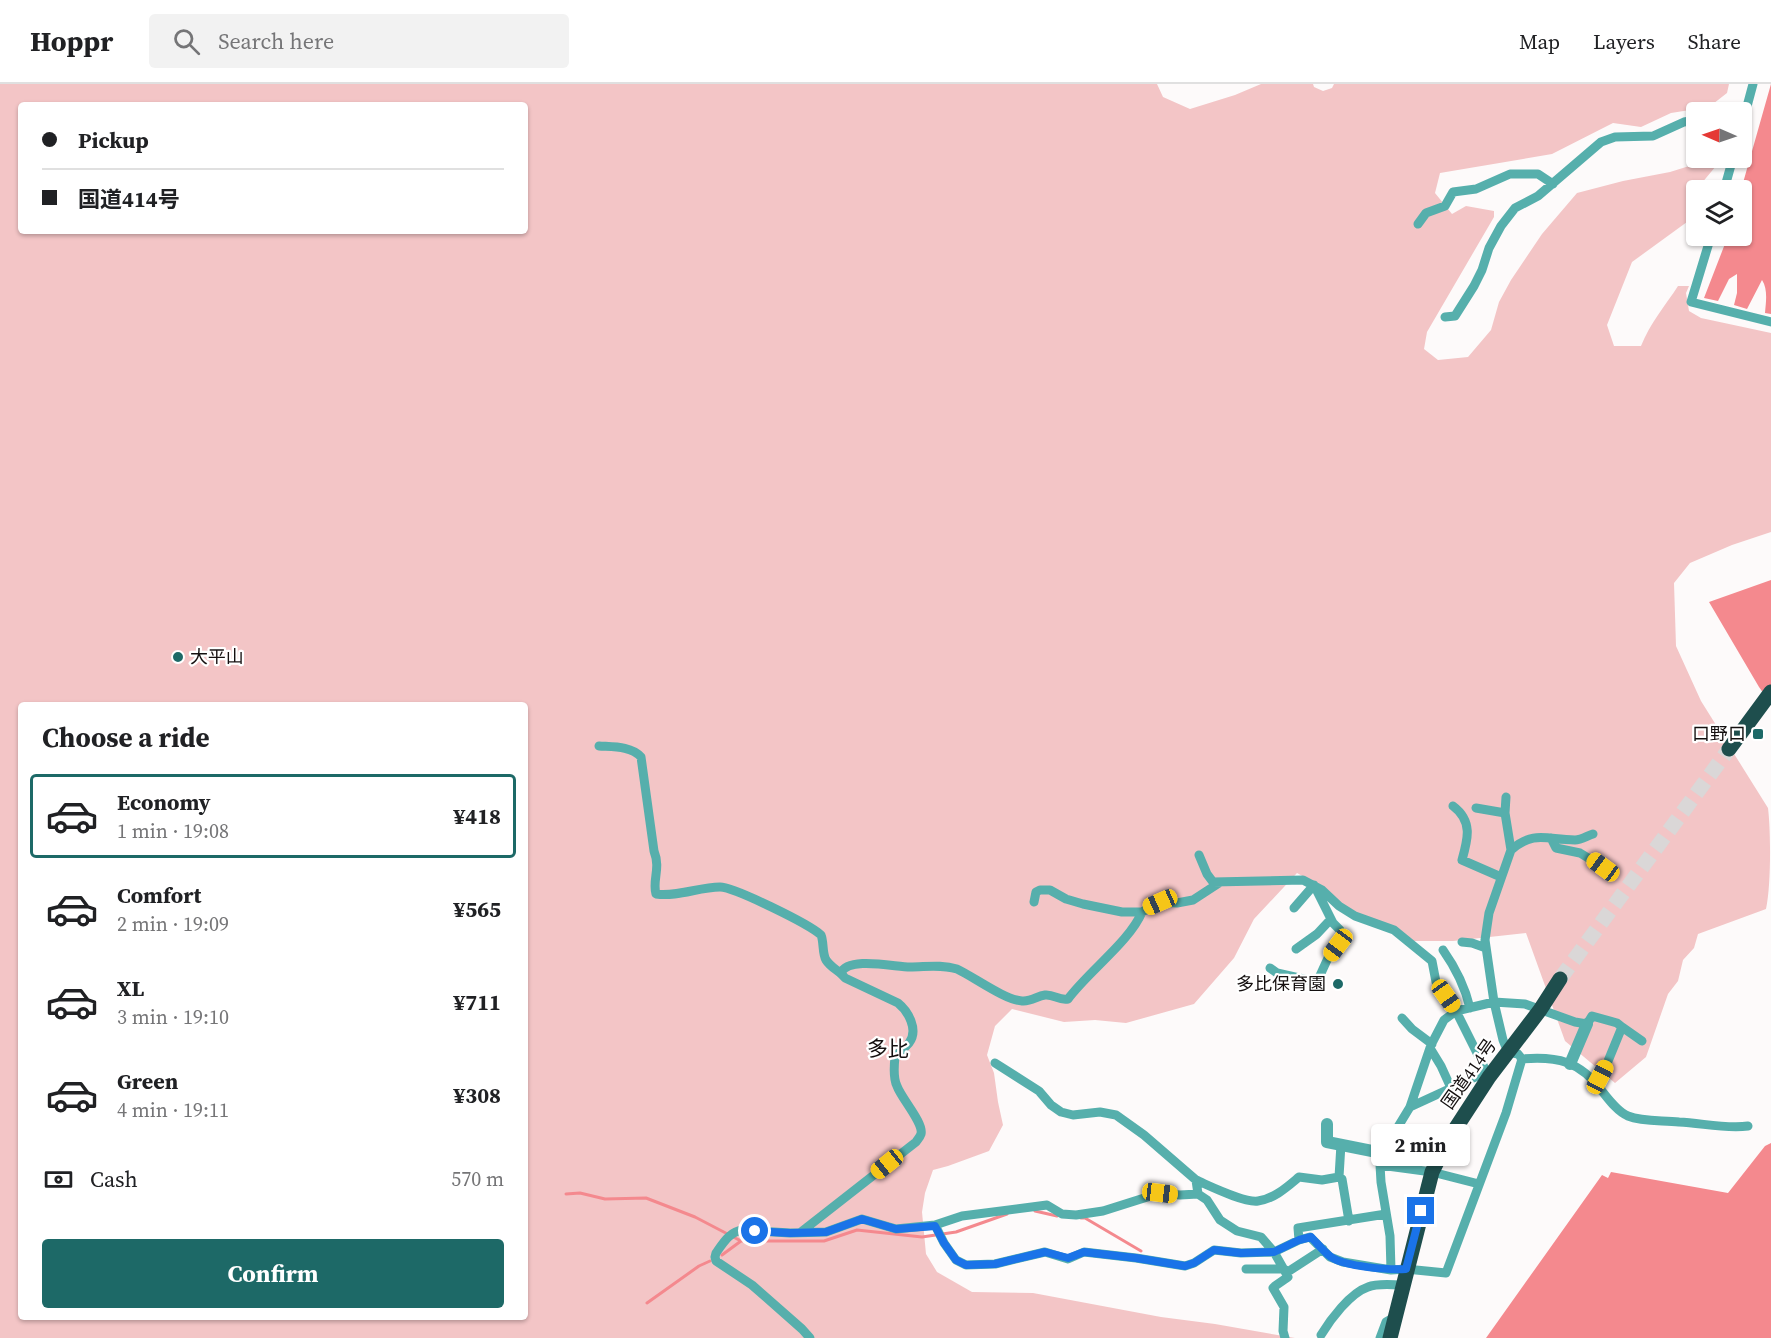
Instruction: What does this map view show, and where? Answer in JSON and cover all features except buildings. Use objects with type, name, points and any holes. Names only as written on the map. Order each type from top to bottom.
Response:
[{"type":"highway","points":[[1729,749],[1767,697]]},
{"type":"highway","name":"国道414号","points":[[1390,1338],[1402,1285],[1399,1269],[1432,1172],[1448,1140],[1489,1077],[1515,1055],[1560,979]]},
{"type":"street","points":[[1747,102],[1753,84]]},
{"type":"street","points":[[1445,317],[1455,316],[1474,286],[1489,248],[1501,226],[1515,208],[1538,196],[1601,142],[1615,137],[1653,136],[1686,122]]},
{"type":"street","points":[[1418,224],[1426,213],[1445,206],[1453,192],[1476,189],[1510,174],[1538,174],[1553,184]]},
{"type":"street","points":[[1708,246],[1691,302],[1771,322]]},
{"type":"street","points":[[599,746],[624,748],[636,752],[641,757],[654,851],[658,864],[654,886],[656,894],[689,893],[716,887],[728,887],[785,914],[818,932],[822,937],[826,961],[834,969],[842,973],[845,978],[898,1003],[910,1018],[913,1032],[909,1043],[895,1057],[894,1075],[904,1101],[920,1124],[921,1133],[916,1142],[801,1232]]},
{"type":"street","points":[[935,1226],[956,1260],[966,1265],[995,1264],[1045,1252],[1068,1258],[1084,1252],[1185,1266],[1214,1250],[1241,1253],[1274,1252],[1311,1237],[1330,1257],[1343,1262],[1446,1273],[1513,1094],[1515,1055],[1503,1040],[1494,1002],[1485,940],[1489,913],[1511,850],[1505,813],[1506,797]]},
{"type":"street","points":[[1453,806],[1462,813],[1467,822],[1467,836],[1462,860],[1502,877]]},
{"type":"street","points":[[1476,808],[1505,813]]},
{"type":"street","points":[[1511,850],[1527,839],[1536,837],[1579,839],[1593,834]]},
{"type":"street","points":[[1551,838],[1556,848],[1587,856],[1603,867]]},
{"type":"street","points":[[1199,855],[1213,882],[1303,880],[1322,890],[1355,916],[1394,930],[1432,961],[1436,982],[1456,1011],[1489,1077]]},
{"type":"street","points":[[1034,902],[1036,892],[1050,890],[1066,899],[1083,904],[1122,912],[1142,912],[1160,902],[1177,903],[1192,900],[1219,883]]},
{"type":"street","points":[[1294,908],[1314,885]]},
{"type":"street","points":[[1270,968],[1277,973],[1317,982],[1328,958],[1343,937],[1314,885]]},
{"type":"street","points":[[842,973],[843,968],[847,966],[864,964],[909,967],[949,966],[1020,1001],[1046,995],[1064,1000],[1068,999],[1123,939],[1138,921],[1142,912]]},
{"type":"street","points":[[1296,949],[1317,934],[1331,919]]},
{"type":"street","points":[[1462,942],[1486,948]]},
{"type":"street","points":[[1443,950],[1467,994],[1470,1008]]},
{"type":"street","points":[[1399,1269],[1386,1214],[1381,1159],[1410,1107],[1431,1046],[1444,1020],[1456,1011],[1494,1002],[1525,1004],[1587,1024]]},
{"type":"street","points":[[1570,1064],[1592,1016],[1617,1023],[1642,1041]]},
{"type":"street","points":[[1402,1018],[1431,1046],[1451,1088]]},
{"type":"street","points":[[1596,1082],[1606,1066],[1622,1027]]},
{"type":"street","points":[[1515,1055],[1558,1059],[1584,1071],[1596,1082],[1611,1103],[1627,1116],[1712,1125],[1748,1126]]},
{"type":"street","points":[[995,1064],[1039,1091],[1061,1112],[1073,1115],[1100,1112],[1116,1115],[1196,1180],[1227,1193],[1256,1202],[1270,1198],[1299,1177],[1322,1180],[1339,1177]]},
{"type":"street","points":[[1410,1107],[1480,1075],[1489,1077]]},
{"type":"street","points":[[1327,1124],[1327,1142],[1341,1144],[1381,1159],[1479,1184]]},
{"type":"street","points":[[1341,1144],[1339,1177],[1342,1179],[1349,1221]]},
{"type":"street","points":[[1196,1180],[1198,1194]]},
{"type":"street","points":[[810,1338],[752,1285],[719,1264],[715,1257],[731,1234],[737,1230],[826,1232],[862,1219],[896,1229],[935,1226],[962,1216],[1047,1205],[1062,1214],[1076,1215],[1103,1211],[1160,1193],[1198,1194],[1207,1200],[1220,1220],[1237,1231],[1261,1237],[1274,1252],[1288,1277],[1273,1288],[1284,1307],[1282,1331],[1285,1338]]},
{"type":"street","points":[[1299,1240],[1298,1228],[1386,1214]]},
{"type":"street","points":[[1246,1269],[1285,1271],[1323,1249]]},
{"type":"street","points":[[1321,1335],[1332,1317],[1354,1296],[1368,1287],[1402,1285]]},
{"type":"street","points":[[1380,1338],[1386,1323],[1395,1317]]},
{"type":"shaded area","points":[[0,84],[1157,84],[1163,97],[1190,109],[1261,84],[1313,84],[1314,87],[1323,91],[1332,88],[1334,84],[1729,84],[1727,93],[1715,102],[1686,102],[1686,111],[1671,113],[1641,127],[1613,123],[1552,154],[1440,173],[1435,193],[1452,214],[1466,206],[1494,211],[1494,217],[1427,332],[1424,349],[1438,360],[1468,357],[1491,330],[1499,302],[1511,280],[1542,234],[1577,193],[1686,167],[1714,168],[1704,180],[1686,180],[1686,223],[1632,262],[1607,325],[1614,346],[1641,346],[1653,322],[1678,286],[1689,286],[1686,293],[1689,311],[1701,318],[1771,333],[1771,532],[1690,563],[1674,583],[1676,646],[1701,701],[1768,808],[1770,859],[1766,909],[1698,934],[1694,948],[1683,960],[1678,981],[1668,994],[1646,1057],[1615,1083],[1565,1041],[1526,933],[1453,941],[1409,941],[1343,908],[1320,886],[1297,873],[1254,919],[1234,958],[1194,1004],[1126,1023],[1095,1020],[1064,1022],[1012,1009],[995,1026],[987,1055],[994,1073],[1003,1125],[989,1151],[933,1170],[925,1193],[922,1212],[926,1254],[937,1272],[972,1292],[1033,1293],[1161,1317],[1295,1338],[0,1338]]},
{"type":"shaded area","points":[[1771,84],[1771,314],[1765,313],[1766,291],[1762,280],[1747,309],[1734,305],[1737,293],[1737,274],[1729,279],[1718,301],[1704,298],[1724,246],[1752,246],[1752,180],[1744,180],[1747,168],[1752,168],[1752,151]]},
{"type":"shaded area","points":[[1771,580],[1771,704],[1709,602]]},
{"type":"shaded area","points":[[1771,1143],[1771,1338],[1486,1338],[1602,1175],[1608,1178],[1611,1172],[1728,1193],[1765,1146]]},
{"type":"waterway","points":[[566,1194],[580,1193],[605,1199],[646,1198],[695,1217],[741,1241],[824,1241],[857,1230],[922,1237],[956,1232],[1007,1214]]},
{"type":"waterway","points":[[1035,1211],[1057,1216]]},
{"type":"waterway","points":[[1081,1218],[1085,1218],[1141,1251]]},
{"type":"waterway","points":[[722,1255],[741,1241]]},
{"type":"waterway","points":[[647,1303],[699,1266],[710,1261]]},
{"type":"tunnel","points":[[1560,979],[1729,749]]},
{"type":"place","name":"大平山","points":[[178,657]]},
{"type":"place","name":"口野口","points":[[1758,734]]},
{"type":"place","name":"多比保育園","points":[[1338,984]]},
{"type":"district","name":"多比","points":[[888,1049]]},
{"type":"route","points":[[755,1231],[826,1232],[862,1219],[896,1229],[935,1226],[956,1260],[966,1265],[995,1264],[1045,1252],[1068,1258],[1084,1252],[1185,1266],[1214,1250],[1241,1253],[1274,1252],[1311,1237],[1330,1257],[1343,1262],[1391,1270],[1406,1269],[1421,1211]]}]
